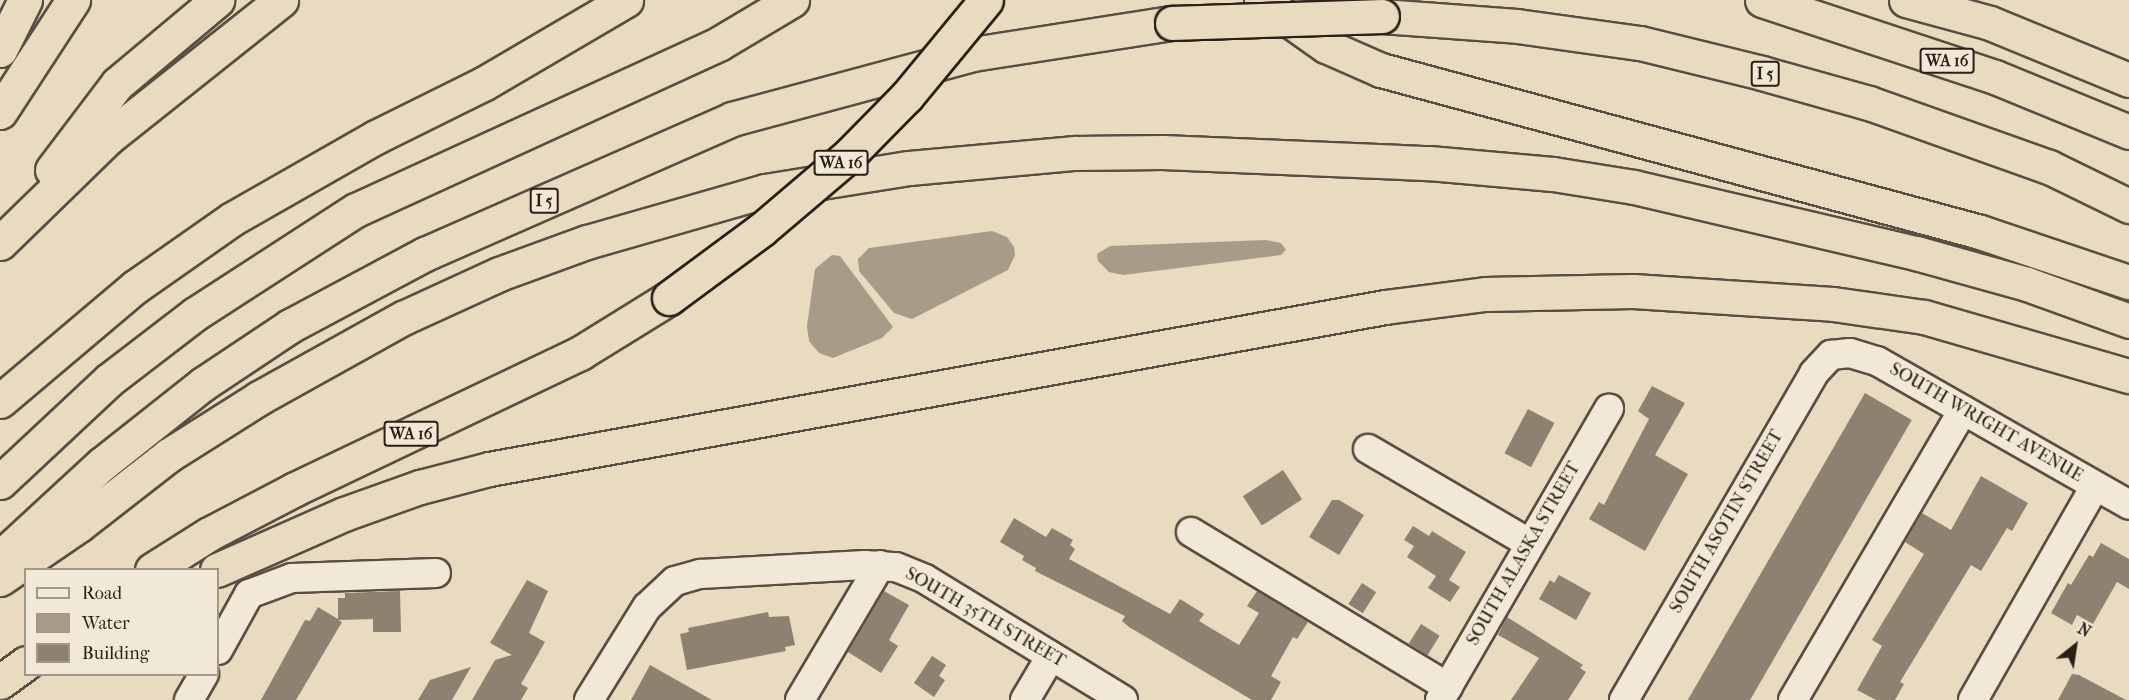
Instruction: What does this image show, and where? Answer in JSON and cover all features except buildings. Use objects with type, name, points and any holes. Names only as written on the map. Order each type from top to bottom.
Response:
[{"type":"highway","points":[[0,50],[25,0]]},
{"type":"highway","points":[[0,112],[73,0]]},
{"type":"highway","points":[[0,241],[117,84],[217,0]]},
{"type":"highway","points":[[0,241],[110,137],[281,0]]},
{"type":"highway","points":[[0,401],[135,287],[232,219],[376,137],[483,84],[626,0]]},
{"type":"highway","points":[[0,482],[109,380],[195,314],[356,210],[720,43],[792,0]]},
{"type":"highway","name":"WA 16","points":[[155,568],[209,534],[295,489],[580,353],[669,298],[761,230],[849,155],[907,96],[986,0]]},
{"type":"highway","points":[[1261,0],[1326,46],[1381,70],[1980,232],[2129,282]]},
{"type":"highway","name":"WA 16","points":[[1762,0],[1995,77],[2129,132]]},
{"type":"highway","points":[[1906,0],[1990,23],[2129,80]]},
{"type":"highway","name":"I 5","points":[[0,558],[102,464],[203,384],[290,326],[425,254],[732,119],[974,54],[1172,24],[1382,16],[1517,26],[1640,43],[1762,73],[1869,103],[2049,167],[2129,206]]},
{"type":"highway","points":[[0,579],[80,525],[170,455],[259,398],[403,318],[500,274],[587,242],[765,191],[909,168],[1075,153],[1162,152],[1429,163],[1553,174],[1634,187],[1916,253],[2027,284],[2129,321]]},
{"type":"highway","points":[[219,569],[344,514],[420,487],[489,469],[1385,307],[1485,294],[1633,291],[1833,304],[1924,318],[2129,376]]},
{"type":"highway","points":[[0,682],[24,664]]},
{"type":"highway","points":[[0,682],[24,670]]},
{"type":"street","name":"SOUTH WRIGHT AVENUE","points":[[1840,353],[1869,357],[2129,505]]},
{"type":"street","name":"SOUTH ASOTIN STREET","points":[[1624,700],[1814,373],[1828,358],[1840,353]]},
{"type":"street","name":"SOUTH ALASKA STREET","points":[[1444,693],[1609,408]]},
{"type":"street","points":[[1793,700],[1963,410]]},
{"type":"street","points":[[1368,449],[1529,543]]},
{"type":"street","points":[[1973,700],[2095,486]]},
{"type":"street","points":[[1191,532],[1444,693]]},
{"type":"street","points":[[800,700],[880,566]]},
{"type":"street","name":"SOUTH 35TH STREET","points":[[589,700],[634,627],[661,590],[675,581],[700,574],[880,566],[925,579],[1123,700]]},
{"type":"street","points":[[219,648],[249,594],[292,578],[436,573]]},
{"type":"street","points":[[1025,700],[1051,656]]},
{"type":"street","points":[[189,700],[203,676]]},
{"type":"water","points":[[992,231],[1007,237],[1014,247],[1015,255],[1008,270],[912,319],[894,313],[859,271],[858,259],[869,248]]},
{"type":"water","points":[[1266,240],[1281,243],[1286,250],[1281,255],[1123,275],[1109,272],[1098,261],[1097,254],[1110,246]]},
{"type":"water","points":[[832,255],[840,256],[893,327],[882,338],[833,358],[819,353],[809,341],[807,326],[815,269]]}]
